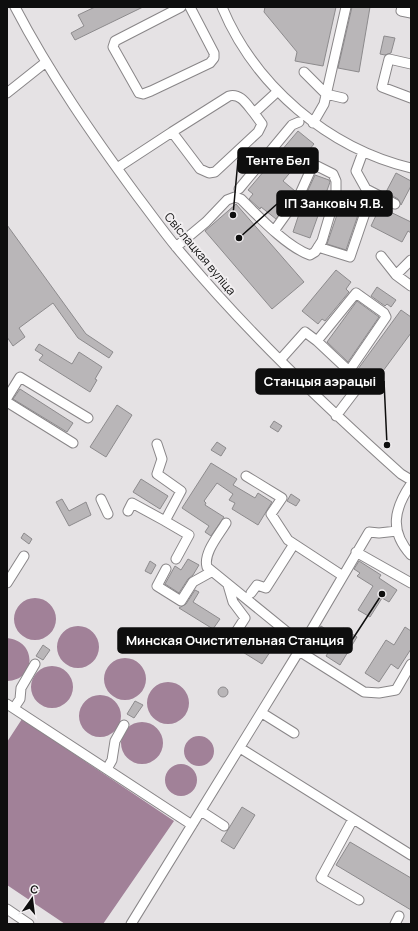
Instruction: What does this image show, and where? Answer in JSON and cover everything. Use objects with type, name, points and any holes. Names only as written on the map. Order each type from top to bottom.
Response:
[{"type":"street","name":"Свіслацкая вуліца","points":[[15,7],[46,62],[81,118],[176,247],[231,309],[336,416],[401,474],[411,480]]},
{"type":"street","points":[[180,7],[115,41],[113,47],[139,94],[151,91],[210,63],[214,58],[214,53],[190,7]]},
{"type":"street","points":[[222,7],[235,34],[256,65],[278,91],[313,123],[343,142],[363,152],[411,168]]},
{"type":"street","points":[[313,123],[321,112],[346,7]]},
{"type":"street","points":[[402,7],[401,11],[411,13]]},
{"type":"street","points":[[411,64],[389,59],[382,87],[411,98]]},
{"type":"street","points":[[7,93],[46,62]]},
{"type":"street","points":[[304,72],[326,94],[343,98]]},
{"type":"street","points":[[254,113],[278,91]]},
{"type":"street","points":[[117,168],[172,132],[230,96],[240,96],[262,124],[258,132],[215,172],[208,173],[200,168],[172,132]]},
{"type":"street","points":[[239,189],[292,125],[299,122]]},
{"type":"street","points":[[363,152],[356,171],[366,189],[395,204]]},
{"type":"street","points":[[176,247],[206,222],[227,200],[235,197],[241,199],[274,231],[301,252],[310,255],[322,241],[336,194],[336,181],[333,174],[317,166],[312,167],[299,196],[274,231]]},
{"type":"street","points":[[318,247],[350,257],[366,210]]},
{"type":"street","points":[[381,256],[396,274],[411,286]]},
{"type":"street","points":[[396,274],[411,260]]},
{"type":"street","points":[[317,341],[356,293],[384,313],[386,317],[384,321],[349,371]]},
{"type":"street","points":[[280,360],[305,332],[317,341],[349,371],[357,380],[358,387],[336,416]]},
{"type":"street","points":[[7,398],[20,376],[88,418]]},
{"type":"street","points":[[7,402],[73,443]]},
{"type":"street","points":[[157,444],[162,459],[157,474],[181,491],[165,521]]},
{"type":"street","points":[[246,476],[282,498],[271,514],[288,540],[343,576]]},
{"type":"street","points":[[411,484],[399,506],[397,523],[399,539],[411,555]]},
{"type":"street","points":[[101,499],[108,514]]},
{"type":"street","points":[[128,511],[132,503],[189,535],[176,559]]},
{"type":"street","points":[[226,523],[208,556],[206,563],[207,567],[301,648],[364,692],[379,693],[396,690],[411,664]]},
{"type":"street","points":[[131,924],[262,713],[368,532],[379,534],[397,531]]},
{"type":"street","points":[[251,592],[257,585],[266,588],[294,544]]},
{"type":"street","points":[[356,552],[411,583]]},
{"type":"street","points":[[7,583],[24,556]]},
{"type":"street","points":[[166,569],[157,586],[181,601],[192,582],[211,572]]},
{"type":"street","points":[[228,585],[233,602],[245,618],[236,632]]},
{"type":"street","points":[[36,664],[21,688],[20,699],[10,706],[192,825]]},
{"type":"street","points":[[262,713],[294,733]]},
{"type":"street","points":[[107,769],[112,760],[115,741],[124,725]]},
{"type":"street","points":[[240,748],[411,855]]},
{"type":"street","points":[[201,811],[224,826]]},
{"type":"street","points":[[353,819],[321,878],[359,900]]},
{"type":"street","points":[[7,909],[29,924]]},
{"type":"shaded area","points":[[31,598],[39,598],[47,601],[53,607],[56,619],[53,631],[47,637],[39,640],[31,640],[23,637],[17,631],[14,623],[14,615],[17,607],[23,601]]},
{"type":"shaded area","points":[[74,626],[82,626],[90,629],[96,635],[99,647],[96,659],[90,665],[82,668],[74,668],[66,665],[60,659],[57,651],[57,643],[60,635],[66,629]]},
{"type":"shaded area","points":[[7,638],[17,641],[24,646],[30,661],[24,675],[17,679],[7,681]]},
{"type":"shaded area","points":[[121,658],[129,658],[137,661],[143,667],[146,679],[143,691],[137,697],[129,700],[121,700],[113,697],[107,691],[104,683],[104,675],[107,667],[113,661]]},
{"type":"shaded area","points":[[48,666],[56,666],[64,669],[70,675],[73,687],[70,699],[64,705],[56,708],[48,708],[40,705],[34,699],[31,691],[31,683],[34,675],[40,669]]},
{"type":"shaded area","points":[[164,682],[172,682],[180,685],[186,691],[189,703],[186,715],[180,721],[172,724],[164,724],[156,721],[150,715],[147,707],[147,699],[150,691],[156,685]]},
{"type":"shaded area","points":[[96,695],[104,695],[112,698],[118,704],[121,716],[118,728],[112,734],[104,737],[96,737],[88,734],[82,728],[79,720],[79,712],[82,704],[88,698]]},
{"type":"shaded area","points":[[22,719],[174,821],[103,924],[65,924],[7,885],[7,742]]},
{"type":"shaded area","points":[[138,722],[146,722],[154,725],[160,731],[163,743],[160,755],[154,761],[146,764],[138,764],[130,761],[124,755],[121,747],[121,739],[124,731],[130,725]]},
{"type":"shaded area","points":[[199,736],[210,740],[214,751],[210,762],[199,766],[188,762],[184,751],[188,740]]},
{"type":"shaded area","points":[[178,764],[184,764],[194,771],[197,780],[196,786],[190,793],[184,796],[178,796],[168,789],[165,783],[165,777],[172,767]]},
{"type":"building","points":[[95,7],[143,7],[75,40],[71,33],[84,26],[78,15]]},
{"type":"building","points":[[265,7],[336,7],[323,66],[295,61],[297,52],[264,12]]},
{"type":"building","points":[[352,7],[370,7],[359,72],[338,68]]},
{"type":"building","points":[[384,36],[395,38],[391,53],[385,55],[380,54]]},
{"type":"building","points":[[298,131],[314,144],[283,181],[295,191],[276,219],[261,207],[260,209],[249,199],[253,194],[248,190]]},
{"type":"building","points":[[396,173],[411,181],[411,186],[401,205],[398,199],[386,192]]},
{"type":"building","points":[[315,175],[329,180],[330,182],[310,238],[293,232],[304,199]]},
{"type":"building","points":[[341,203],[360,209],[346,250],[327,244]]},
{"type":"building","points":[[236,204],[304,282],[272,309],[205,231]]},
{"type":"building","points":[[380,207],[411,222],[411,233],[408,231],[402,242],[371,226]]},
{"type":"building","points":[[7,225],[86,334],[113,352],[109,358],[78,338],[53,303],[19,328],[25,337],[13,346],[7,337]]},
{"type":"building","points":[[336,270],[351,282],[346,289],[349,292],[325,321],[322,319],[318,324],[302,311]]},
{"type":"building","points":[[377,287],[396,300],[391,307],[387,304],[385,306],[371,296]]},
{"type":"building","points":[[357,301],[379,317],[348,362],[327,342]]},
{"type":"building","points":[[401,310],[411,317],[411,333],[369,390],[364,386],[364,382],[368,376],[358,369]]},
{"type":"building","points":[[39,344],[72,364],[79,352],[102,367],[90,392],[39,360],[43,355],[35,350]]},
{"type":"building","points":[[20,389],[73,423],[67,432],[13,399]]},
{"type":"building","points":[[117,405],[132,415],[106,457],[90,447]]},
{"type":"building","points":[[274,421],[282,426],[278,432],[270,427]]},
{"type":"building","points":[[217,442],[226,448],[221,456],[211,450]]},
{"type":"building","points":[[211,463],[237,479],[233,485],[255,498],[258,493],[272,502],[258,525],[232,509],[235,503],[229,500],[233,494],[217,483],[204,501],[206,503],[205,505],[224,517],[211,536],[205,532],[209,526],[182,508]]},
{"type":"building","points":[[141,479],[168,496],[160,509],[133,492]]},
{"type":"building","points":[[291,494],[300,500],[296,506],[287,501]]},
{"type":"building","points":[[62,499],[69,511],[86,502],[91,515],[69,526],[56,502]]},
{"type":"building","points":[[24,533],[32,539],[29,544],[21,538]]},
{"type":"building","points":[[188,559],[199,565],[179,593],[165,584],[175,566],[181,570]]},
{"type":"building","points":[[150,561],[156,565],[151,574],[145,571]]},
{"type":"building","points":[[359,561],[381,575],[379,578],[397,590],[389,602],[382,598],[370,617],[358,610],[373,586],[357,576],[360,573],[354,569]]},
{"type":"building","points":[[195,590],[199,592],[193,602],[220,619],[213,629],[179,608],[186,604]]},
{"type":"building","points":[[321,626],[327,630],[318,645],[312,642]]},
{"type":"building","points":[[405,627],[411,631],[411,649],[398,669],[391,664],[379,682],[365,673],[386,640],[394,645]]},
{"type":"building","points":[[343,628],[357,637],[340,665],[326,656]]},
{"type":"building","points":[[242,634],[270,652],[262,664],[233,646]]},
{"type":"building","points":[[43,645],[50,650],[43,660],[36,656]]},
{"type":"building","points":[[221,687],[225,687],[227,688],[227,696],[221,697],[218,694],[218,690]]},
{"type":"building","points":[[135,701],[143,705],[134,718],[127,714]]},
{"type":"building","points":[[242,807],[255,815],[234,849],[221,841]]},
{"type":"building","points":[[350,842],[411,878],[411,910],[336,865]]},
{"type":"place","name":"Тенте Бел","points":[[233,215]]},
{"type":"place","name":"ІП Занковіч Я.В.","points":[[239,238]]},
{"type":"place","name":"Станцыя аэрацыі","points":[[387,445]]},
{"type":"place","name":"Минская Очистительная Станция","points":[[382,594]]}]
